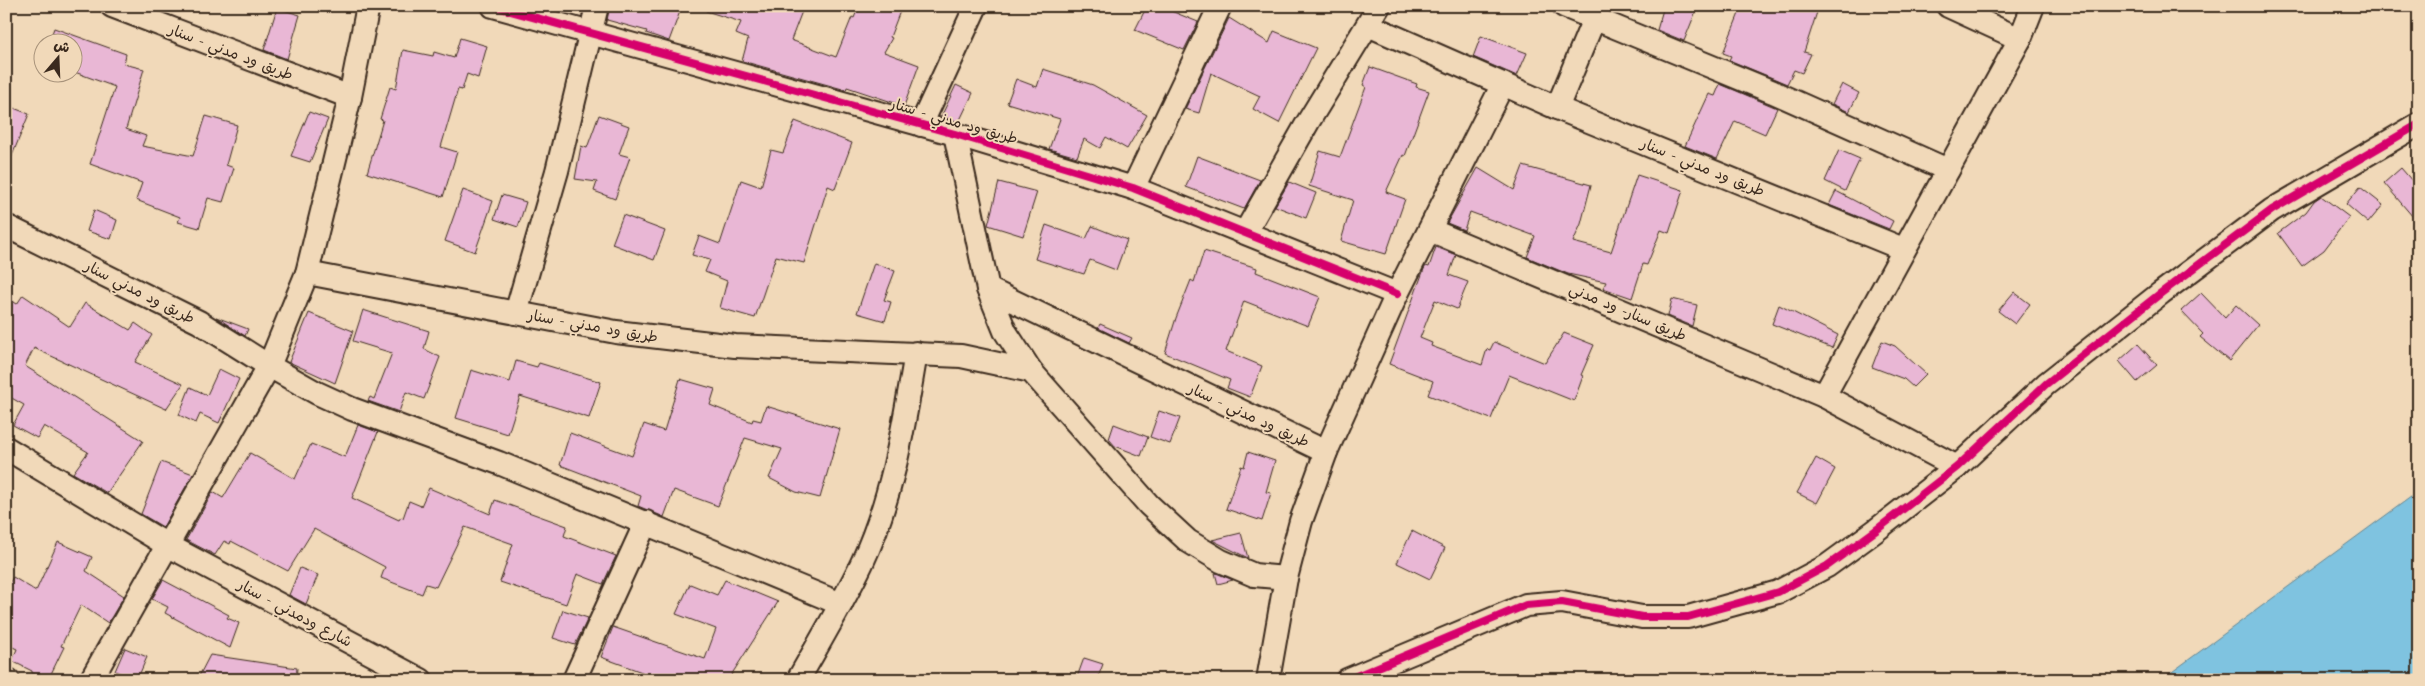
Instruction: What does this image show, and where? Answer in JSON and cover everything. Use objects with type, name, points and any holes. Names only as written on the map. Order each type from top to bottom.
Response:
[{"type":"street","name":"طريق ود مدني - سنار","points":[[112,6],[350,97]]},
{"type":"street","points":[[91,680],[169,546],[269,366],[307,273],[350,97],[368,6]]},
{"type":"street","name":"طريق ود مدني - سنار","points":[[493,6],[955,134],[1133,188],[1246,231],[1397,294]]},
{"type":"street","name":"طريق ود مدني - سنار","points":[[516,312],[556,171],[597,6]]},
{"type":"street","points":[[920,125],[976,6]]},
{"type":"street","points":[[1133,188],[1220,6]]},
{"type":"street","points":[[1564,6],[1773,92],[1948,170]]},
{"type":"street","points":[[1948,6],[2020,39]]},
{"type":"street","points":[[1824,396],[2020,39],[2033,6]]},
{"type":"street","name":"طريق ود مدني - سنار","points":[[1246,231],[1308,122],[1373,16],[1502,84],[1903,249]]},
{"type":"street","points":[[1557,108],[1594,19]]},
{"type":"street","name":"طريق ود مدني - سنار","points":[[988,289],[1326,452],[1397,294],[1502,84]]},
{"type":"street","points":[[1347,680],[1526,605],[1562,602],[1642,617],[1688,617],[1778,592],[1827,566],[1957,467],[2046,384],[2169,287],[2272,210],[2419,124]]},
{"type":"street","name":"طريق ود مدني - سنار","points":[[955,134],[988,289],[1005,331],[1031,371],[1149,505],[1188,541],[1221,561],[1254,575],[1286,578]]},
{"type":"street","name":"طريق ود مدني سنار","points":[[6,226],[200,322],[269,366]]},
{"type":"street","name":"طريق سنار- ود مدني","points":[[1430,230],[1824,396],[1957,467]]},
{"type":"street","name":"طريق ود مدني - سنار","points":[[307,273],[616,332],[736,346],[961,356],[1031,371]]},
{"type":"street","points":[[798,680],[863,562],[889,491],[903,432],[916,353]]},
{"type":"street","points":[[269,366],[317,393],[352,409],[499,463],[841,604]]},
{"type":"street","name":"شارع ودمدني - سنار","points":[[6,448],[169,546],[422,680]]},
{"type":"street","points":[[1268,680],[1286,578],[1302,520],[1326,452]]},
{"type":"street","points":[[574,680],[646,522]]},
{"type":"water","points":[[2419,491],[2419,680],[2161,680]]},
{"type":"building","points":[[610,6],[682,6],[669,41],[646,33],[647,31],[607,20]]},
{"type":"building","points":[[706,6],[804,6],[791,40],[836,57],[852,17],[854,18],[859,6],[902,6],[890,37],[892,38],[884,52],[919,65],[904,106],[847,87],[846,90],[742,61],[748,39],[736,34],[741,22],[706,11]]},
{"type":"building","points":[[1147,6],[1159,6],[1198,22],[1184,50],[1135,30]]},
{"type":"building","points":[[1664,6],[1698,6],[1684,41],[1657,30]]},
{"type":"building","points":[[1742,6],[1819,6],[1804,52],[1811,54],[1802,73],[1794,70],[1787,84],[1729,60],[1731,56],[1723,53]]},
{"type":"building","points":[[277,8],[300,15],[287,59],[264,50]]},
{"type":"building","points":[[1229,18],[1269,43],[1274,31],[1316,48],[1279,123],[1253,109],[1260,96],[1211,73],[1199,113],[1185,109]]},
{"type":"building","points":[[54,28],[65,32],[53,32]]},
{"type":"building","points":[[1481,36],[1527,53],[1517,76],[1473,57]]},
{"type":"building","points":[[82,38],[126,54],[124,64],[144,69],[126,129],[146,136],[142,146],[193,156],[206,116],[237,125],[226,165],[234,168],[223,202],[208,198],[199,228],[178,222],[180,217],[136,200],[142,183],[90,164],[115,87],[82,75]]},
{"type":"building","points":[[460,38],[487,46],[478,78],[467,74],[462,90],[458,89],[441,147],[457,152],[443,197],[367,173],[383,120],[380,119],[390,87],[396,89],[403,50],[433,56],[434,52],[454,58]]},
{"type":"building","points":[[1370,67],[1417,84],[1416,87],[1429,91],[1405,156],[1403,155],[1386,192],[1405,199],[1386,254],[1341,241],[1353,200],[1309,186],[1320,151],[1340,157],[1366,87],[1363,85]]},
{"type":"building","points":[[1043,69],[1093,85],[1147,115],[1127,149],[1106,137],[1100,148],[1084,139],[1077,157],[1049,149],[1060,119],[1007,103],[1016,79],[1037,87]]},
{"type":"building","points":[[1720,84],[1777,108],[1765,134],[1735,121],[1717,159],[1685,146],[1709,94],[1715,96]]},
{"type":"building","points":[[1842,84],[1859,93],[1849,112],[1832,104]]},
{"type":"building","points":[[956,85],[973,93],[959,122],[941,117]]},
{"type":"building","points":[[6,105],[29,114],[7,168],[6,168]]},
{"type":"building","points":[[309,112],[328,119],[310,162],[291,156]]},
{"type":"building","points":[[599,115],[629,126],[619,154],[630,157],[615,199],[594,191],[597,182],[575,179],[581,146],[587,148]]},
{"type":"building","points":[[795,121],[852,143],[835,189],[828,186],[804,263],[776,256],[755,318],[720,308],[727,281],[705,272],[710,260],[692,255],[699,236],[720,244],[741,180],[761,187],[771,150],[783,153]]},
{"type":"building","points":[[1839,150],[1860,159],[1845,191],[1825,181]]},
{"type":"building","points":[[1197,156],[1260,180],[1244,209],[1186,187]]},
{"type":"building","points":[[1523,166],[1591,185],[1581,224],[1573,242],[1611,252],[1637,175],[1683,190],[1669,233],[1661,230],[1647,265],[1643,264],[1632,298],[1603,288],[1606,282],[1568,274],[1527,257],[1535,236],[1470,212],[1464,230],[1447,223],[1478,168],[1514,190]]},
{"type":"building","points":[[2401,168],[2419,189],[2419,224],[2384,183]]},
{"type":"building","points":[[999,182],[1037,192],[1023,236],[988,225]]},
{"type":"building","points":[[1289,182],[1316,193],[1306,218],[1275,206]]},
{"type":"building","points":[[2360,187],[2383,205],[2368,223],[2346,204]]},
{"type":"building","points":[[463,190],[493,201],[475,252],[445,241]]},
{"type":"building","points":[[1836,191],[1893,221],[1889,229],[1829,205]]},
{"type":"building","points":[[502,195],[526,202],[518,227],[494,219]]},
{"type":"building","points":[[2321,196],[2349,217],[2324,250],[2302,266],[2278,233],[2306,212],[2314,201]]},
{"type":"building","points":[[94,210],[117,220],[111,239],[87,231]]},
{"type":"building","points":[[623,215],[665,231],[654,260],[612,244]]},
{"type":"building","points":[[1046,225],[1086,239],[1092,226],[1127,240],[1116,270],[1090,260],[1084,274],[1035,259]]},
{"type":"building","points":[[1436,247],[1456,255],[1449,275],[1468,282],[1457,309],[1435,300],[1420,338],[1432,343],[1431,346],[1482,365],[1487,349],[1490,350],[1494,342],[1545,363],[1564,333],[1594,345],[1581,375],[1583,376],[1574,401],[1509,375],[1491,419],[1428,395],[1433,381],[1389,364],[1424,269],[1426,266],[1429,267]]},
{"type":"building","points":[[1204,251],[1257,268],[1256,272],[1320,297],[1308,326],[1244,301],[1226,351],[1262,366],[1250,397],[1227,388],[1230,380],[1165,353],[1176,318],[1191,280],[1194,282]]},
{"type":"building","points":[[874,263],[895,271],[884,300],[891,302],[885,321],[857,313]]},
{"type":"building","points":[[2014,292],[2030,304],[2015,324],[1998,311]]},
{"type":"building","points":[[2201,293],[2225,318],[2236,305],[2258,325],[2229,361],[2200,337],[2203,334],[2181,311]]},
{"type":"building","points":[[23,295],[70,327],[85,303],[130,330],[135,323],[152,335],[135,362],[183,384],[166,409],[34,348],[25,366],[143,441],[107,493],[73,473],[88,452],[44,426],[37,438],[13,425],[24,405],[8,396],[6,399],[6,297],[17,304]]},
{"type":"building","points":[[1672,299],[1697,305],[1692,326],[1668,316]]},
{"type":"building","points":[[1779,305],[1838,335],[1832,348],[1772,324]]},
{"type":"building","points":[[363,310],[429,331],[424,349],[440,357],[424,399],[406,392],[399,412],[368,401],[370,397],[374,399],[392,353],[353,341]]},
{"type":"building","points":[[309,313],[353,331],[335,383],[289,362]]},
{"type":"building","points":[[216,317],[248,329],[245,336]]},
{"type":"building","points":[[1100,324],[1132,338],[1129,343],[1098,328]]},
{"type":"building","points":[[1882,341],[1895,346],[1926,374],[1913,387],[1904,379],[1872,367]]},
{"type":"building","points":[[2138,344],[2157,365],[2137,382],[2119,361]]},
{"type":"building","points":[[516,361],[537,367],[539,363],[601,382],[589,418],[520,396],[508,434],[456,418],[471,370],[510,382]]},
{"type":"building","points":[[219,369],[239,379],[219,423],[200,414],[196,423],[179,415],[190,387],[207,395]]},
{"type":"building","points":[[680,379],[715,389],[710,405],[752,422],[753,419],[761,421],[766,406],[840,429],[820,498],[796,492],[769,478],[782,449],[745,438],[718,506],[674,490],[664,517],[638,506],[641,496],[560,465],[570,433],[632,456],[644,424],[664,431]]},
{"type":"building","points":[[1159,411],[1180,418],[1170,444],[1150,437]]},
{"type":"building","points":[[1114,424],[1148,437],[1141,456],[1115,446],[1109,439]]},
{"type":"building","points":[[358,425],[378,432],[352,498],[399,520],[401,517],[403,518],[409,501],[421,506],[429,488],[490,514],[495,500],[567,526],[564,536],[616,556],[603,584],[577,574],[566,604],[500,582],[513,544],[465,527],[436,587],[426,584],[422,594],[381,578],[385,567],[314,529],[288,571],[231,541],[230,544],[224,541],[215,555],[186,540],[213,492],[223,498],[250,453],[295,479],[311,444],[345,457]]},
{"type":"building","points":[[1248,452],[1275,461],[1266,492],[1271,493],[1262,521],[1226,509],[1241,466],[1244,467]]},
{"type":"building","points":[[1816,458],[1835,469],[1817,503],[1797,493]]},
{"type":"building","points":[[161,462],[193,474],[163,527],[141,514]]},
{"type":"building","points":[[1412,531],[1445,548],[1430,579],[1397,563]]},
{"type":"building","points":[[1241,533],[1248,558],[1212,540]]},
{"type":"building","points":[[58,542],[92,557],[86,571],[124,596],[108,623],[81,605],[61,646],[64,647],[49,678],[32,673],[32,671],[12,661],[17,649],[6,644],[6,588],[13,577],[36,591]]},
{"type":"building","points":[[300,568],[318,575],[306,604],[289,595]]},
{"type":"building","points":[[1216,573],[1233,580],[1218,584]]},
{"type":"building","points":[[163,580],[229,615],[227,618],[239,623],[230,648],[165,613],[168,607],[152,599]]},
{"type":"building","points":[[725,580],[778,602],[728,680],[648,680],[650,675],[601,657],[613,627],[705,659],[716,629],[676,614],[690,584],[717,595]]},
{"type":"building","points":[[563,610],[588,618],[575,645],[553,638]]},
{"type":"building","points":[[125,648],[147,657],[137,680],[115,671]]},
{"type":"building","points":[[210,655],[297,668],[296,680],[197,680]]},
{"type":"building","points":[[1084,658],[1103,664],[1097,680],[1076,680]]},
{"type":"cycle path","points":[[493,6],[955,134],[1133,188],[1397,294]]},
{"type":"cycle path","points":[[1347,680],[1526,605],[1562,602],[1642,617],[1688,617],[1778,592],[1827,566],[1875,531],[1957,467],[2046,384],[2161,293],[2272,210],[2419,124]]}]
